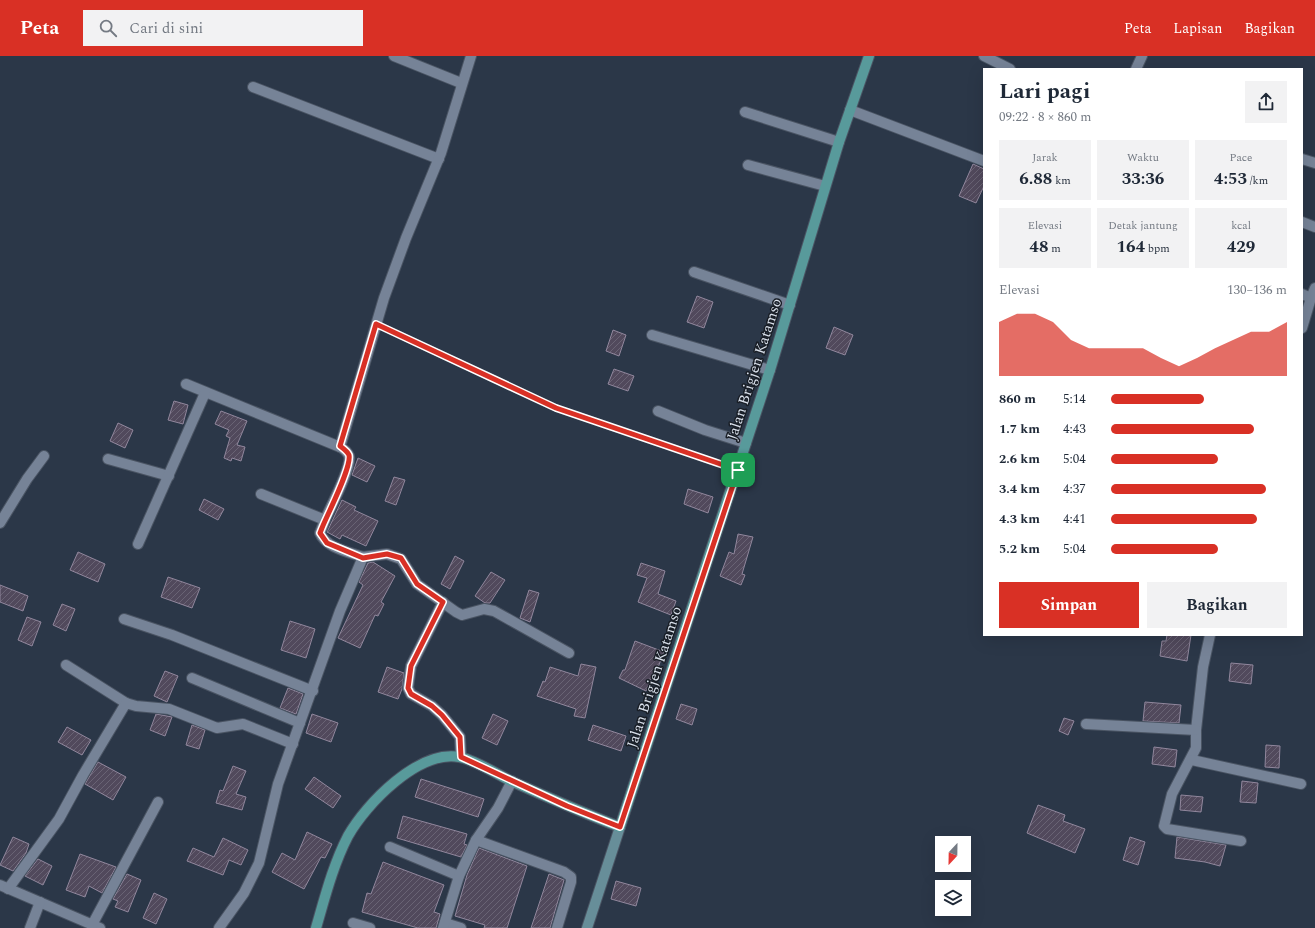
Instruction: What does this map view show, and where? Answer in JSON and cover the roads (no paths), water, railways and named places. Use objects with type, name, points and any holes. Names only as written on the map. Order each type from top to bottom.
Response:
[{"type":"main road","name":"Jalan Brigjen Katamso","points":[[620,827],[738,470],[790,305],[825,186],[869,56]]},
{"type":"main road","points":[[316,928],[338,860],[348,836],[364,814],[381,795],[414,768],[440,758],[461,757],[512,781],[620,827]]},
{"type":"street","points":[[394,56],[462,83]]},
{"type":"street","points":[[340,446],[376,324],[406,238],[439,159],[471,56]]},
{"type":"street","points":[[984,56],[1008,68]]},
{"type":"street","points":[[1136,68],[1142,56]]},
{"type":"street","points":[[253,87],[439,159]]},
{"type":"street","points":[[850,110],[983,161]]},
{"type":"street","points":[[745,112],[839,142]]},
{"type":"street","points":[[1303,159],[1315,163]]},
{"type":"street","points":[[748,165],[825,186]]},
{"type":"street","points":[[1303,222],[1315,227]]},
{"type":"street","points":[[694,272],[790,305]]},
{"type":"street","points":[[1303,320],[1306,296],[1315,288]]},
{"type":"street","points":[[652,335],[770,370]]},
{"type":"street","points":[[186,384],[205,393],[340,446],[347,451],[349,460],[320,533],[322,539],[332,546],[363,558],[387,554],[401,558],[417,584],[462,615],[484,609],[494,611],[569,653]]},
{"type":"street","points":[[138,544],[205,393]]},
{"type":"street","points":[[658,411],[705,430],[746,443]]},
{"type":"street","points":[[0,523],[27,479],[44,456]]},
{"type":"street","points":[[108,459],[169,476]]},
{"type":"street","points":[[261,494],[325,520]]},
{"type":"street","points":[[219,928],[244,893],[259,863],[278,784],[340,611],[363,558]]},
{"type":"street","points":[[443,602],[411,666],[408,688],[411,694],[432,706],[442,715],[460,737],[461,757]]},
{"type":"street","points":[[124,619],[172,635],[312,691]]},
{"type":"street","points":[[1210,636],[1203,667],[1196,730],[1196,748],[1192,760],[1172,794],[1164,827],[1241,841]]},
{"type":"street","points":[[66,665],[126,703],[136,706],[169,709],[217,728],[242,724],[292,744]]},
{"type":"street","points":[[192,678],[300,723]]},
{"type":"street","points":[[126,703],[83,775],[59,819],[4,887],[96,926],[158,802]]},
{"type":"street","points":[[1086,724],[1196,730]]},
{"type":"street","points":[[1192,760],[1301,784]]},
{"type":"street","points":[[461,928],[444,925],[459,876],[476,840],[498,808],[512,781]]},
{"type":"street","points":[[587,928],[620,827]]},
{"type":"street","points":[[476,840],[564,872],[570,877],[571,882],[557,928]]},
{"type":"street","points":[[390,847],[459,876]]},
{"type":"street","points":[[30,928],[40,902]]},
{"type":"street","points":[[353,923],[370,928]]}]
